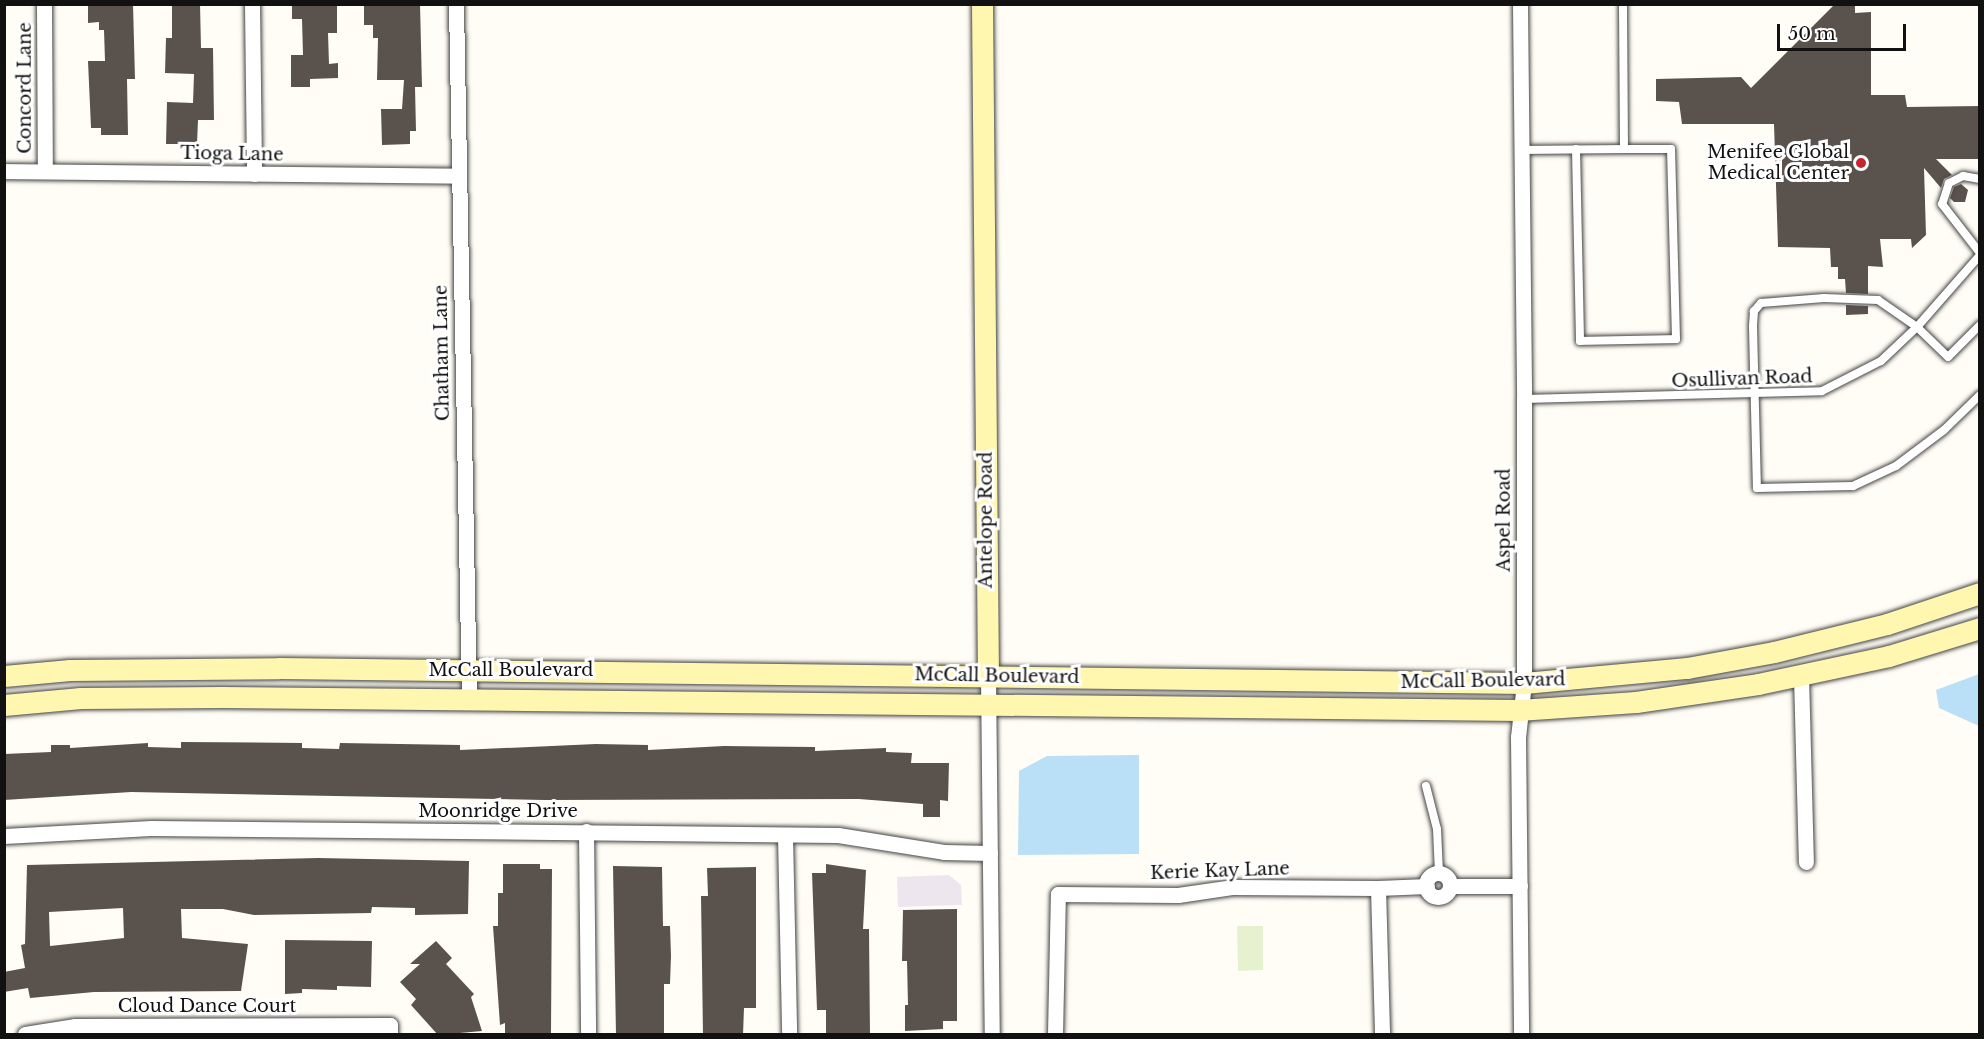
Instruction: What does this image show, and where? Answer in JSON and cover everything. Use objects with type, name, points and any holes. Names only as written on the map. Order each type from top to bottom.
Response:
[{"type":"main road","name":"Antelope Road","points":[[982,4],[988,676]]},
{"type":"main road","name":"McCall Boulevard","points":[[4,676],[144,668],[1524,683],[1687,668],[1774,652],[1887,624],[1980,593]]},
{"type":"main road","name":"McCall Boulevard","points":[[4,705],[131,697],[988,707],[1519,710],[1710,693],[1889,656],[1980,628]]},
{"type":"street","name":"Concord Lane","points":[[44,4],[45,171]]},
{"type":"street","points":[[252,4],[254,174]]},
{"type":"street","name":"Chatham Lane","points":[[456,4],[469,700]]},
{"type":"street","name":"Aspel Road","points":[[1520,4],[1524,399],[1524,683],[1519,710],[1521,1035]]},
{"type":"street","name":"Tioga Lane","points":[[4,171],[458,176]]},
{"type":"street","points":[[1801,675],[1806,862]]},
{"type":"street","name":"Antelope Road","points":[[988,676],[992,1035]]},
{"type":"street","name":"Moonridge Drive","points":[[4,836],[151,828],[838,835],[944,852],[990,853]]},
{"type":"street","points":[[586,831],[588,1035]]},
{"type":"street","points":[[785,835],[789,1035]]},
{"type":"street","points":[[1439,873],[1448,877],[1450,886],[1446,895],[1439,897],[1431,895],[1427,886],[1430,877],[1439,873]]},
{"type":"street","points":[[1382,1035],[1378,888],[1427,886]]},
{"type":"street","points":[[1450,886],[1520,886]]},
{"type":"street","name":"Kerie Kay Lane","points":[[1055,1035],[1058,894],[1178,895],[1233,887],[1378,888]]},
{"type":"street","name":"Cloud Dance Court","points":[[26,1035],[75,1026],[390,1030]]},
{"type":"lane","points":[[1623,4],[1624,149]]},
{"type":"lane","points":[[1522,150],[1576,149],[1671,149],[1676,339],[1580,341],[1576,149]]},
{"type":"lane","points":[[1980,179],[1963,176],[1949,183],[1942,204],[1980,254]]},
{"type":"lane","name":"Osullivan Road","points":[[1524,399],[1755,396],[1822,391],[1847,381],[1881,361],[1917,327],[1980,254]]},
{"type":"lane","points":[[1980,325],[1948,357],[1917,327],[1878,300],[1824,298],[1761,303],[1754,311],[1753,327],[1757,488],[1801,489],[1853,486],[1896,465],[1944,430],[1980,395]]},
{"type":"lane","points":[[1426,786],[1437,829],[1439,873]]},
{"type":"shaded area","points":[[949,875],[961,885],[962,905],[898,907],[897,877]]},
{"type":"green space","points":[[1237,926],[1263,926],[1263,970],[1238,971]]},
{"type":"water","points":[[1979,674],[1979,726],[1939,708],[1936,690]]},
{"type":"water","points":[[1139,755],[1139,854],[1018,855],[1019,771],[1047,756]]},
{"type":"building","points":[[88,4],[133,4],[135,79],[127,79],[128,135],[101,135],[101,128],[91,128],[88,61],[105,61],[104,30],[99,30],[99,22],[88,23]]},
{"type":"building","points":[[172,4],[200,4],[201,48],[213,48],[214,120],[198,120],[197,144],[166,144],[167,102],[193,103],[194,74],[165,73],[166,38],[172,38]]},
{"type":"building","points":[[292,4],[337,4],[337,33],[328,33],[329,64],[338,63],[338,78],[310,79],[310,87],[291,87],[291,55],[303,55],[302,19],[292,19]]},
{"type":"building","points":[[364,4],[420,4],[422,87],[415,87],[416,131],[410,131],[410,144],[382,145],[381,109],[402,109],[404,80],[377,80],[378,38],[373,38],[373,25],[364,25]]},
{"type":"building","name":"Menifee Global Medical Center","points":[[1835,4],[1855,4],[1855,13],[1871,12],[1871,95],[1905,95],[1907,107],[1980,106],[1980,159],[1936,159],[1952,175],[1944,179],[1941,188],[1924,168],[1926,235],[1912,248],[1911,239],[1880,239],[1883,267],[1868,266],[1868,294],[1846,293],[1845,279],[1838,279],[1838,267],[1831,267],[1830,248],[1778,247],[1774,124],[1682,124],[1679,102],[1656,101],[1656,79],[1741,77],[1751,88]]},
{"type":"building","points":[[1961,184],[1968,190],[1965,202],[1954,202],[1950,198],[1954,187]]},
{"type":"building","points":[[1846,305],[1868,306],[1868,314],[1846,315]]},
{"type":"building","points":[[181,742],[302,743],[302,748],[339,749],[340,743],[460,745],[460,750],[596,744],[648,745],[648,750],[724,746],[815,747],[815,751],[886,748],[886,752],[912,753],[911,763],[949,763],[948,801],[940,800],[940,817],[923,817],[923,804],[859,799],[545,800],[131,792],[4,800],[4,754],[51,752],[51,745],[70,745],[70,748],[148,743],[148,747],[181,748]]},
{"type":"building","points":[[318,858],[469,861],[468,914],[415,915],[415,908],[372,907],[371,913],[254,915],[223,909],[181,909],[182,938],[248,944],[241,991],[94,992],[30,998],[28,988],[4,992],[4,972],[25,968],[21,945],[25,944],[27,865]],"holes":[[[123,908],[124,938],[50,946],[49,912]]]},
{"type":"building","points":[[503,864],[540,864],[540,869],[552,869],[551,1035],[505,1035],[505,1023],[500,1025],[493,926],[498,926],[498,893],[503,893]]},
{"type":"building","points":[[826,864],[866,870],[863,929],[869,929],[870,1035],[826,1035],[826,1010],[817,1010],[812,873],[826,873]]},
{"type":"building","points":[[613,866],[662,867],[663,926],[670,926],[671,956],[670,984],[664,984],[664,1035],[616,1035]]},
{"type":"building","points":[[756,867],[756,1008],[744,1008],[743,1035],[703,1035],[701,896],[708,896],[707,868]]},
{"type":"building","points":[[957,909],[957,1021],[943,1021],[943,1029],[905,1031],[905,1005],[908,1005],[907,961],[902,961],[903,910]]},
{"type":"building","points":[[285,940],[372,941],[371,987],[337,986],[337,990],[302,989],[302,993],[285,994]]},
{"type":"building","points":[[436,941],[452,958],[446,964],[474,994],[471,997],[482,1031],[438,1035],[411,1005],[416,999],[400,982],[420,964],[410,964]]},
{"type":"place","name":"Menifee Global Medical Center","points":[[1861,163]]}]
